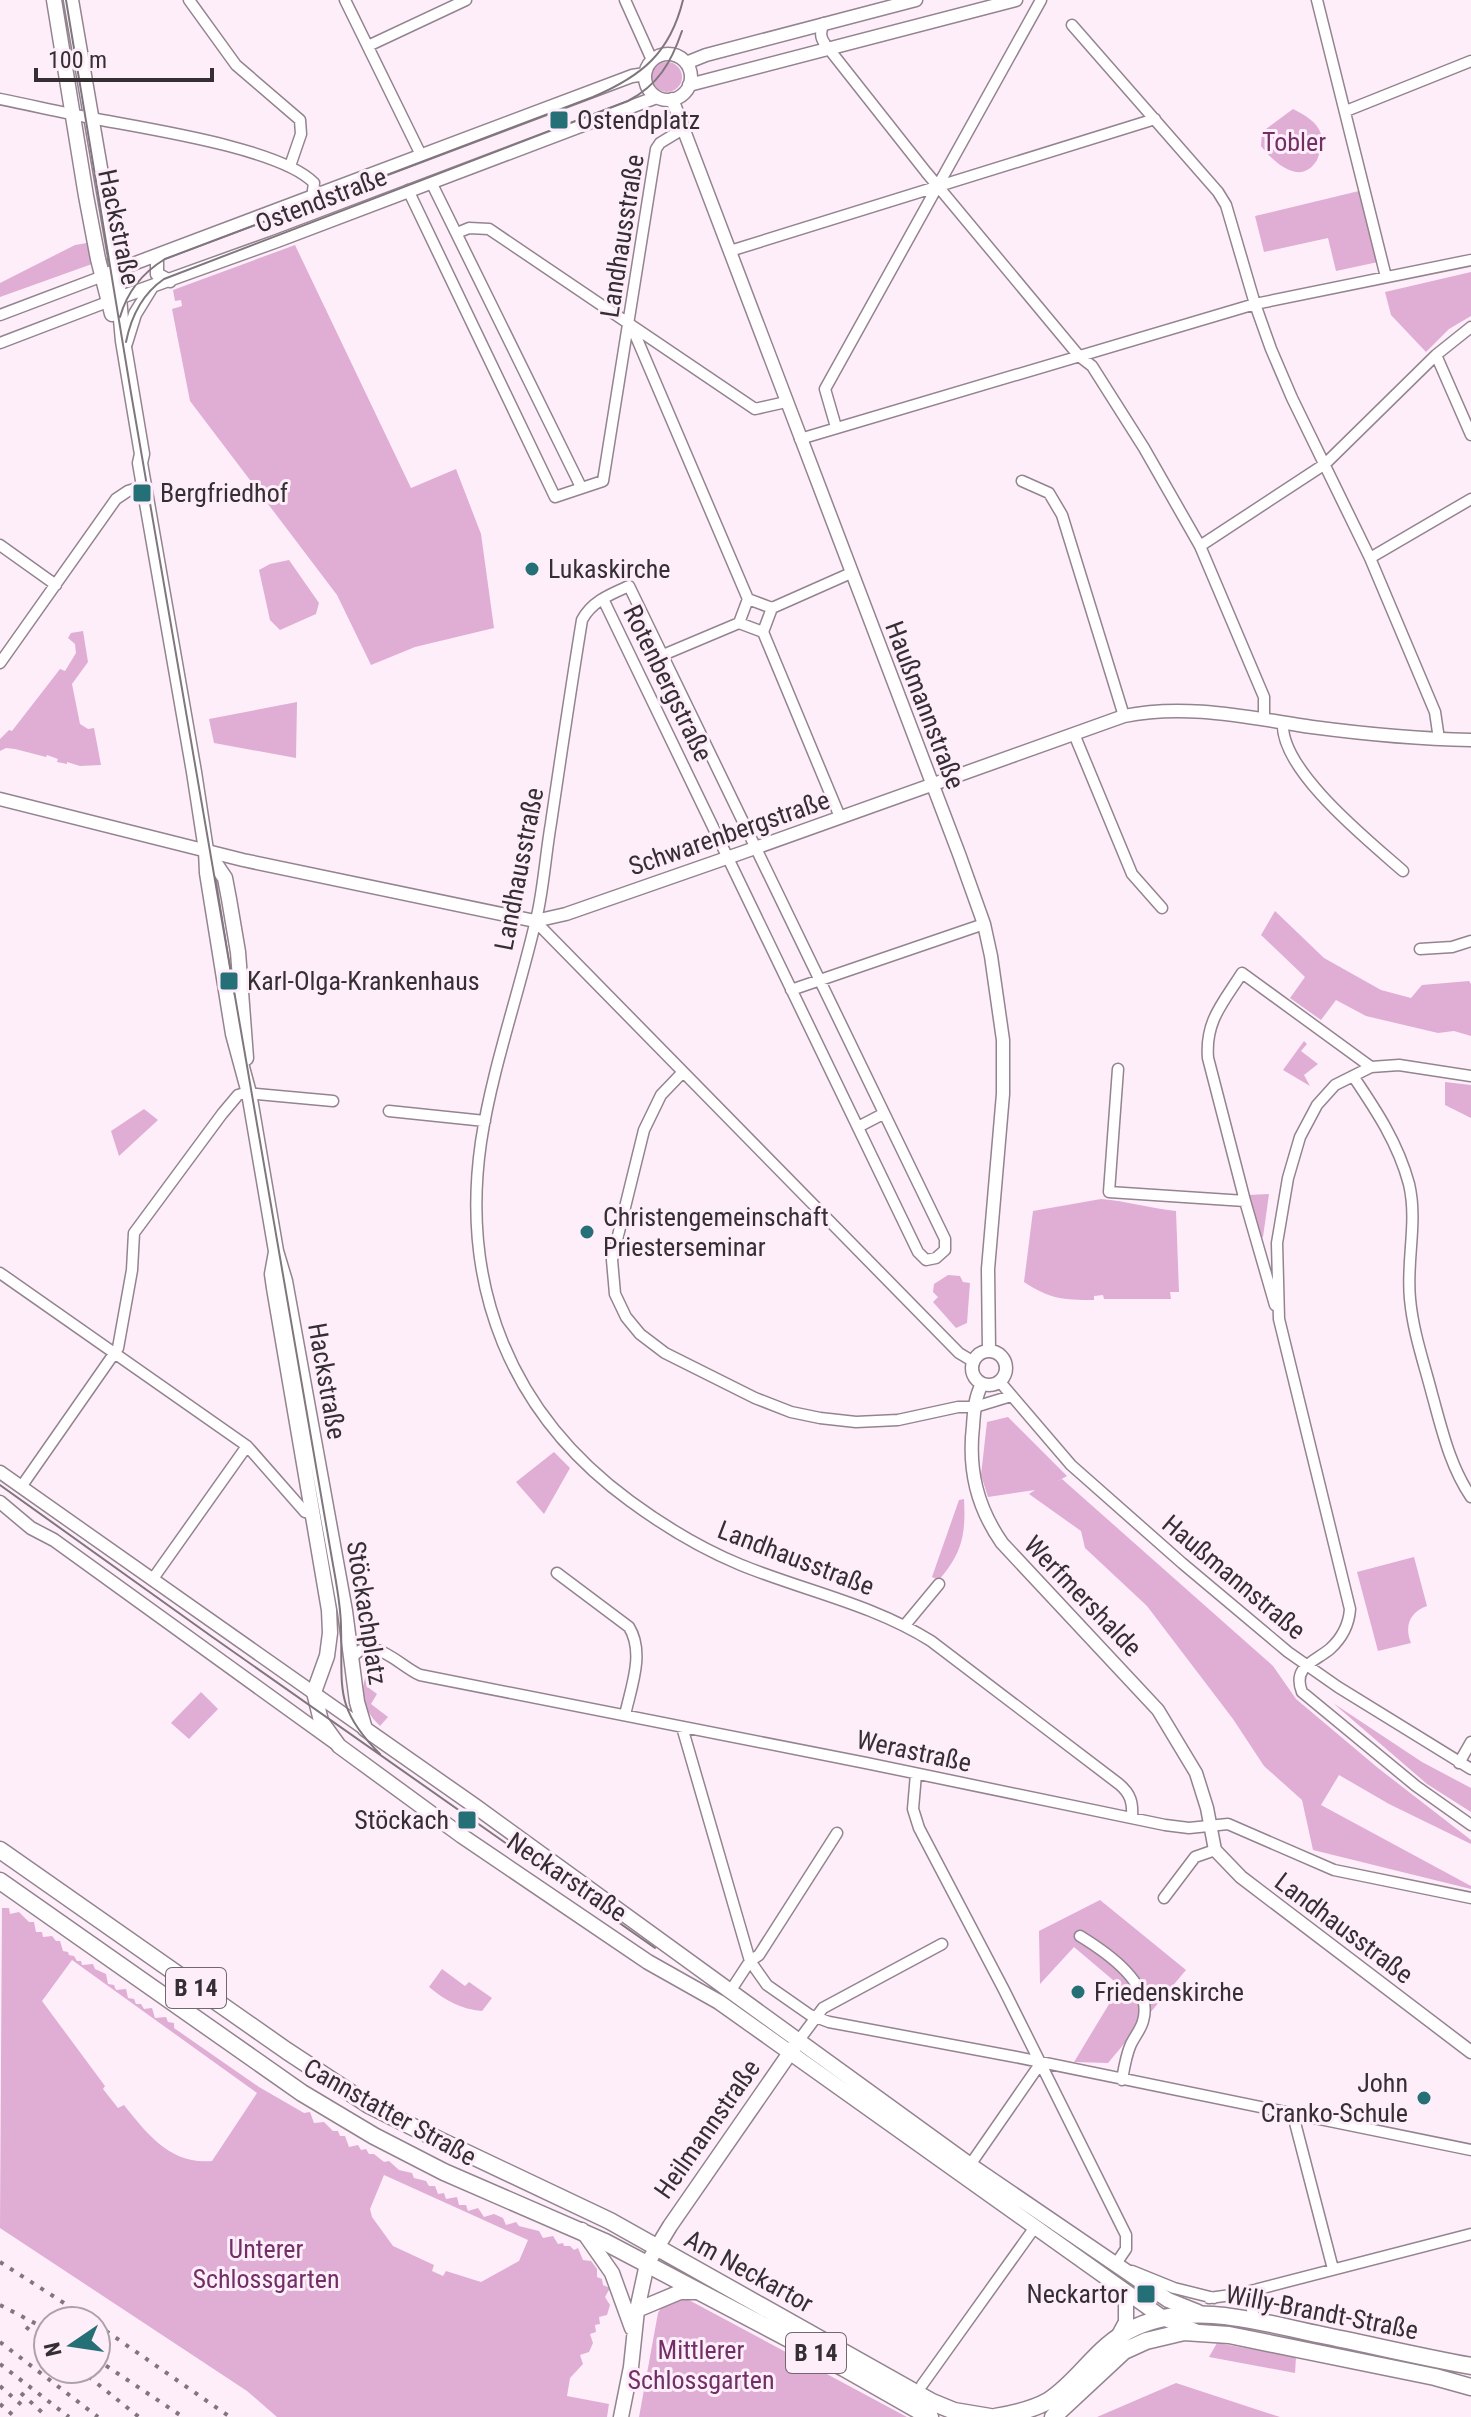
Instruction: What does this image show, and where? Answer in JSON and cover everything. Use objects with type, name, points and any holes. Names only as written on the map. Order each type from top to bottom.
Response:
[{"type":"main road","name":"Hackstraße","points":[[54,0],[73,115],[110,273],[126,358],[142,454],[140,463],[206,850],[233,1034],[276,1251],[285,1281],[325,1504]]},
{"type":"main road","name":"Hackstraße","points":[[71,0],[92,118],[110,273]]},
{"type":"main road","name":"Hackstraße","points":[[115,300],[134,454],[140,463]]},
{"type":"main road","name":"Hackstraße","points":[[276,1251],[272,1274],[274,1288],[329,1610],[327,1656],[314,1692]]},
{"type":"main road","points":[[312,1514],[317,1507],[325,1504]]},
{"type":"main road","name":"Stöckachplatz","points":[[325,1504],[359,1714],[365,1729]]},
{"type":"main road","points":[[314,1692],[321,1721],[339,1746]]},
{"type":"main road","name":"Neckarstraße","points":[[365,1729],[692,1963],[734,1985],[799,2040],[970,2165],[1118,2267],[1187,2309],[1214,2306]]},
{"type":"main road","name":"Neckarstraße","points":[[339,1746],[454,1830],[648,1962],[719,2002],[1163,2318],[1198,2332]]},
{"type":"main road","name":"Cannstatter Straße","points":[[0,1850],[276,2044],[369,2105],[580,2205],[657,2247]]},
{"type":"main road","name":"Cannstatter Straße","points":[[0,1881],[337,2115],[444,2172],[581,2230],[647,2264]]},
{"type":"main road","points":[[648,1962],[658,1964],[665,1959],[667,1951],[663,1942]]},
{"type":"main road","points":[[677,1979],[674,1973],[676,1966],[682,1962],[692,1963]]},
{"type":"main road","name":"Heilmannstraße","points":[[647,2264],[799,2040]]},
{"type":"main road","points":[[581,2230],[616,2280],[634,2339]]},
{"type":"main road","name":"Am Neckartor","points":[[657,2247],[932,2402],[963,2414],[993,2417],[1013,2414],[1047,2401],[1099,2350],[1119,2335],[1163,2318]]},
{"type":"main road","points":[[621,2417],[647,2264]]},
{"type":"main road","name":"Am Neckartor","points":[[647,2264],[930,2417]]},
{"type":"main road","points":[[637,2310],[680,2292],[699,2292]]},
{"type":"main road","points":[[1119,2335],[1126,2322],[1126,2292]]},
{"type":"main road","name":"Willy-Brandt-Straße","points":[[1163,2318],[1214,2306],[1259,2322],[1471,2366]]},
{"type":"main road","points":[[1053,2417],[1124,2351],[1158,2337],[1198,2332]]},
{"type":"main road","name":"Willy-Brandt-Straße","points":[[1198,2332],[1229,2335],[1469,2387]]},
{"type":"street","points":[[189,0],[236,65],[300,120],[301,134],[290,166]]},
{"type":"street","points":[[345,0],[421,155]]},
{"type":"street","points":[[368,46],[466,0]]},
{"type":"street","points":[[625,0],[652,60]]},
{"type":"street","points":[[686,63],[706,55],[916,0]]},
{"type":"street","points":[[689,85],[1016,0]]},
{"type":"street","points":[[836,427],[825,389],[1041,0]]},
{"type":"street","points":[[1317,0],[1386,277]]},
{"type":"street","points":[[824,23],[821,39],[949,200],[1079,356],[1092,366],[1144,448],[1200,546],[1264,697],[1264,720]]},
{"type":"street","points":[[1072,25],[1226,205],[1255,304],[1292,398],[1370,558],[1435,712],[1439,739]]},
{"type":"street","points":[[672,54],[686,63],[690,73],[689,85],[683,94],[672,99],[657,97],[648,89],[645,74],[652,60],[660,55],[672,54]]},
{"type":"street","points":[[1346,111],[1471,61]]},
{"type":"street","name":"Ostendstraße","points":[[0,315],[632,76],[645,74]]},
{"type":"street","name":"Ostendstraße","points":[[0,343],[657,97]]},
{"type":"street","points":[[0,99],[223,145],[290,166],[307,175],[314,183],[312,198]]},
{"type":"street","name":"Haußmannstraße","points":[[672,99],[984,924],[997,984],[1004,1071],[988,1269],[989,1351]]},
{"type":"street","points":[[730,251],[1155,119]]},
{"type":"street","name":"Landhausstraße","points":[[581,487],[603,481],[656,149],[660,143],[683,129]]},
{"type":"street","points":[[408,190],[555,497],[581,487],[431,182]]},
{"type":"street","points":[[457,233],[469,228],[489,229],[755,409],[786,402]]},
{"type":"street","points":[[157,255],[157,274],[170,281]]},
{"type":"street","points":[[800,439],[1255,304],[1471,260]]},
{"type":"street","points":[[126,358],[130,327],[151,288]]},
{"type":"street","points":[[630,323],[748,599],[739,623]]},
{"type":"street","points":[[1200,546],[1325,464],[1436,355],[1471,327]]},
{"type":"street","points":[[1436,355],[1471,435]]},
{"type":"street","points":[[1022,481],[1049,493],[1062,515],[1124,716]]},
{"type":"street","points":[[0,663],[116,499],[144,486]]},
{"type":"street","points":[[1370,558],[1471,499]]},
{"type":"street","points":[[0,545],[56,585]]},
{"type":"street","points":[[748,599],[772,608],[851,573]]},
{"type":"street","name":"Rotenbergstraße","points":[[629,586],[663,655],[945,1239],[945,1250],[936,1258],[926,1260],[918,1252],[603,599],[629,586]]},
{"type":"street","name":"Landhausstraße","points":[[603,599],[588,609],[582,620],[535,921],[485,1121],[476,1202],[483,1283],[509,1359],[530,1398],[561,1440],[627,1499],[725,1558],[851,1602],[905,1625],[958,1661],[1119,1784],[1133,1804],[1132,1818]]},
{"type":"street","points":[[772,608],[763,632],[840,817]]},
{"type":"street","points":[[663,655],[739,623],[763,632]]},
{"type":"street","name":"Schwarenbergstraße","points":[[0,799],[310,874],[535,921],[566,914],[1124,716],[1171,709],[1398,737],[1471,740]]},
{"type":"street","points":[[1283,723],[1282,735],[1288,747],[1330,807],[1403,871]]},
{"type":"street","points":[[1074,734],[1132,874],[1162,908]]},
{"type":"street","points":[[535,921],[959,1353],[974,1362]]},
{"type":"street","points":[[791,990],[984,924]]},
{"type":"street","points":[[1420,949],[1452,947],[1471,941]]},
{"type":"street","points":[[1371,1067],[1242,973],[1211,1021],[1207,1039],[1208,1058],[1279,1319],[1350,1609],[1349,1622],[1331,1648],[1305,1665],[1299,1676],[1302,1692],[1416,1786],[1471,1825]]},
{"type":"street","points":[[1279,1319],[1277,1243],[1288,1178],[1300,1137],[1317,1105],[1335,1085],[1371,1067],[1399,1065],[1471,1076]]},
{"type":"street","points":[[1118,1069],[1109,1192],[1245,1201]]},
{"type":"street","points":[[683,1072],[661,1095],[644,1130],[615,1245],[611,1269],[613,1286],[618,1303],[632,1325],[665,1353],[755,1398],[805,1416],[870,1422],[913,1418],[958,1407],[975,1407],[1011,1396]]},
{"type":"street","points":[[1353,1076],[1398,1151],[1409,1186],[1413,1218],[1410,1298],[1416,1336],[1452,1463],[1471,1497]]},
{"type":"street","points":[[21,1487],[116,1353],[121,1341],[132,1270],[134,1233],[222,1114],[238,1095],[247,1093],[333,1101]]},
{"type":"street","points":[[389,1111],[485,1121]]},
{"type":"street","points":[[858,1127],[883,1114]]},
{"type":"street","points":[[0,1273],[247,1446],[305,1512],[312,1514]]},
{"type":"street","points":[[989,1351],[1000,1355],[1006,1365],[1004,1377],[991,1385],[982,1384],[974,1374],[974,1362],[982,1353],[989,1351]]},
{"type":"street","name":"Haußmannstraße","points":[[1000,1382],[1071,1465],[1305,1665],[1471,1769]]},
{"type":"street","name":"Werfmershalde","points":[[982,1384],[975,1407],[972,1473],[991,1526],[1019,1561],[1158,1710],[1196,1773],[1204,1793],[1210,1825]]},
{"type":"street","points":[[152,1580],[247,1446]]},
{"type":"street","name":"Neckarstraße","points":[[0,1472],[365,1729]]},
{"type":"street","name":"Neckarstraße","points":[[0,1502],[6,1513],[54,1540],[339,1746]]},
{"type":"street","points":[[557,1573],[629,1627],[633,1634],[637,1653],[625,1715]]},
{"type":"street","points":[[905,1625],[939,1584]]},
{"type":"street","name":"Werastraße","points":[[351,1659],[362,1648],[375,1648],[416,1673],[1132,1818],[1189,1828],[1228,1824],[1334,1870],[1471,1898]]},
{"type":"street","name":"Neckarstraße","points":[[682,1727],[750,1961],[767,1985]]},
{"type":"street","points":[[1459,1763],[1471,1742]]},
{"type":"street","points":[[916,1774],[913,1809],[919,1828],[1126,2235],[1126,2249],[1113,2282]]},
{"type":"street","points":[[1164,1898],[1195,1857],[1215,1850],[1210,1825]]},
{"type":"street","points":[[734,1985],[750,1961],[759,1955],[837,1833]]},
{"type":"street","name":"Landhausstraße","points":[[1215,1850],[1241,1877],[1471,2052]]},
{"type":"street","points":[[1080,1936],[1108,1953],[1131,1977],[1140,1992],[1144,2020],[1128,2051],[1122,2080]]},
{"type":"street","points":[[799,2040],[823,2008],[836,1999],[942,1944]]},
{"type":"street","name":"Neckarstraße","points":[[734,1985],[750,1980],[767,1985],[816,2018]]},
{"type":"street","points":[[816,2018],[1471,2150]]},
{"type":"street","points":[[970,2165],[1040,2064]]},
{"type":"street","points":[[1293,2115],[1333,2269]]},
{"type":"street","points":[[922,2385],[1035,2227]]},
{"type":"street","points":[[1118,2267],[1214,2306],[1258,2289],[1471,2234]]},
{"type":"street","points":[[1258,2289],[1251,2305],[1259,2322]]},
{"type":"street","points":[[1140,2302],[1168,2300]]},
{"type":"green space","points":[[667,62],[678,66],[682,77],[678,88],[667,92],[656,88],[652,77],[656,66]]},
{"type":"green space","name":"Tobler","points":[[1293,109],[1313,122],[1322,137],[1317,160],[1303,172],[1288,170],[1261,146],[1262,132]]},
{"type":"green space","points":[[1363,190],[1378,262],[1336,271],[1328,238],[1264,252],[1255,216]]},
{"type":"green space","points":[[87,243],[92,264],[0,297],[0,283],[75,245]]},
{"type":"green space","name":"Bergfriedhof","points":[[295,245],[411,488],[456,469],[481,534],[494,628],[415,647],[371,665],[337,595],[190,401],[172,309],[182,306],[181,300],[175,301],[173,290]]},
{"type":"green space","points":[[1471,272],[1471,316],[1449,329],[1426,352],[1391,315],[1385,292]]},
{"type":"green space","points":[[289,560],[319,603],[316,614],[280,630],[270,620],[259,570]]},
{"type":"green space","points":[[83,631],[88,662],[72,684],[80,724],[88,729],[94,728],[101,765],[67,764],[47,755],[15,749],[0,751],[0,739],[9,730],[12,731],[60,669],[65,671],[76,653],[75,644],[68,638],[71,633]]},
{"type":"green space","points":[[297,702],[296,758],[214,743],[209,719]]},
{"type":"green space","points":[[1275,911],[1324,958],[1381,990],[1411,998],[1422,985],[1469,981],[1471,1036],[1454,1031],[1438,1033],[1366,1016],[1336,1000],[1321,1020],[1290,998],[1305,977],[1261,935]]},
{"type":"green space","points":[[1304,1041],[1307,1044],[1301,1051],[1318,1064],[1304,1075],[1310,1086],[1283,1070]]},
{"type":"green space","points":[[1445,1082],[1471,1085],[1471,1118],[1445,1105]]},
{"type":"green space","points":[[144,1109],[158,1120],[119,1156],[111,1131]]},
{"type":"green space","points":[[1269,1194],[1263,1237],[1260,1238],[1247,1195]]},
{"type":"green space","points":[[1101,1199],[1176,1211],[1179,1292],[1170,1292],[1171,1299],[1104,1299],[1103,1295],[1094,1296],[1094,1300],[1065,1299],[1049,1295],[1024,1282],[1033,1211]]},
{"type":"green space","points":[[948,1275],[960,1276],[963,1282],[970,1283],[967,1323],[956,1328],[933,1302],[938,1297],[933,1292],[934,1284]]},
{"type":"green space","points":[[1008,1417],[1067,1476],[1056,1482],[1062,1479],[1273,1666],[1296,1699],[1471,1840],[1471,1844],[1389,1804],[1339,1775],[1321,1805],[1471,1886],[1471,1889],[1313,1850],[1302,1800],[1264,1766],[1233,1719],[1147,1606],[1085,1548],[1081,1531],[1029,1494],[1035,1490],[988,1497],[981,1475],[987,1422]]},
{"type":"green space","points":[[554,1452],[570,1468],[544,1514],[516,1482]]},
{"type":"green space","points":[[964,1499],[961,1543],[939,1580],[932,1577],[959,1500]]},
{"type":"green space","points":[[1414,1557],[1427,1606],[1410,1620],[1408,1631],[1411,1643],[1378,1651],[1357,1572]]},
{"type":"green space","points":[[386,1665],[369,1688],[377,1694],[371,1704],[388,1717],[380,1726],[367,1709],[363,1690],[366,1675],[374,1677],[380,1666]]},
{"type":"green space","points":[[201,1692],[218,1709],[189,1739],[171,1723]]},
{"type":"green space","points":[[1333,1703],[1422,1762],[1471,1788],[1471,1812],[1427,1784]]},
{"type":"green space","points":[[1100,1900],[1186,1970],[1108,2063],[1074,2062],[1120,1986],[1074,1947],[1040,1984],[1039,1931]]},
{"type":"green space","name":"Unterer Schlossgarten","points":[[2,1903],[2,1908],[9,1908],[10,1914],[19,1912],[29,1922],[34,1922],[36,1932],[42,1932],[43,1937],[52,1936],[60,1941],[63,1951],[81,1961],[82,1965],[93,1964],[95,1969],[106,1974],[108,1984],[114,1985],[116,1990],[126,1989],[128,1998],[134,1999],[136,2004],[141,2004],[144,2009],[152,2008],[155,2018],[166,2017],[168,2022],[174,2023],[174,2028],[259,2087],[304,2113],[310,2112],[314,2123],[324,2122],[333,2131],[338,2131],[340,2136],[345,2136],[349,2147],[358,2145],[361,2150],[366,2149],[384,2162],[389,2161],[399,2170],[412,2173],[414,2178],[435,2186],[438,2194],[444,2193],[446,2199],[457,2197],[459,2205],[466,2205],[468,2211],[478,2208],[484,2217],[494,2214],[503,2218],[506,2225],[516,2222],[519,2226],[539,2231],[543,2238],[553,2236],[558,2244],[563,2243],[574,2250],[578,2248],[583,2260],[591,2261],[597,2269],[597,2277],[602,2279],[603,2285],[610,2288],[605,2297],[610,2305],[607,2315],[599,2317],[596,2332],[590,2334],[593,2343],[589,2352],[580,2355],[583,2364],[570,2378],[567,2396],[609,2404],[607,2417],[277,2417],[247,2391],[0,2228]],"holes":[[[72,1960],[257,2093],[212,2161],[197,2161],[172,2153],[151,2137],[124,2105],[118,2108],[103,2089],[105,2086],[42,2001]],[[384,2175],[528,2240],[519,2261],[481,2282],[446,2271],[443,2276],[432,2271],[434,2265],[393,2246],[372,2217],[370,2209]]]},
{"type":"green space","points":[[442,1969],[465,1986],[469,1982],[492,1998],[482,2011],[454,2004],[429,1987]]},
{"type":"green space","name":"Mittlerer Schlossgarten","points":[[674,2299],[687,2299],[907,2417],[639,2417],[658,2313],[663,2305]]},
{"type":"green space","points":[[1217,2343],[1296,2357],[1295,2373],[1209,2357]]},
{"type":"green space","points":[[1176,2383],[1280,2417],[1097,2417]]},
{"type":"tram line","points":[[66,0],[337,1585],[344,1696],[354,1723],[380,1754]]},
{"type":"tram line","points":[[120,317],[136,284],[165,259],[593,97],[626,80],[640,71],[662,48],[683,0]]},
{"type":"tram line","points":[[126,342],[139,307],[149,292],[164,279],[628,101],[648,88],[662,72],[682,31]]},
{"type":"tram line","points":[[0,1485],[655,1948]]},
{"type":"railway","points":[[0,2262],[67,2305]]},
{"type":"railway","points":[[0,2305],[32,2322]]},
{"type":"railway","points":[[26,2327],[32,2332]]},
{"type":"railway","points":[[112,2335],[230,2417]]},
{"type":"railway","points":[[0,2342],[98,2417]]},
{"type":"railway","points":[[0,2364],[69,2417]]},
{"type":"railway","points":[[112,2370],[183,2417]]},
{"type":"railway","points":[[99,2385],[139,2417]]},
{"type":"railway","points":[[0,2386],[24,2407]]},
{"type":"railway","points":[[21,2393],[47,2417]]},
{"type":"railway","points":[[0,2404],[15,2417]]},
{"type":"place","name":"Ostendplatz","points":[[559,120]]},
{"type":"place","name":"Bergfriedhof","points":[[142,493]]},
{"type":"place","name":"Lukaskirche","points":[[532,569]]},
{"type":"place","name":"Karl-Olga-Krankenhaus","points":[[229,981]]},
{"type":"place","name":"Christengemeinschaft Priesterseminar","points":[[587,1232]]},
{"type":"place","name":"Stöckach","points":[[467,1820]]},
{"type":"place","name":"Friedenskirche","points":[[1078,1992]]},
{"type":"place","name":"John Cranko-Schule","points":[[1424,2098]]},
{"type":"place","name":"Neckartor","points":[[1146,2294]]}]
